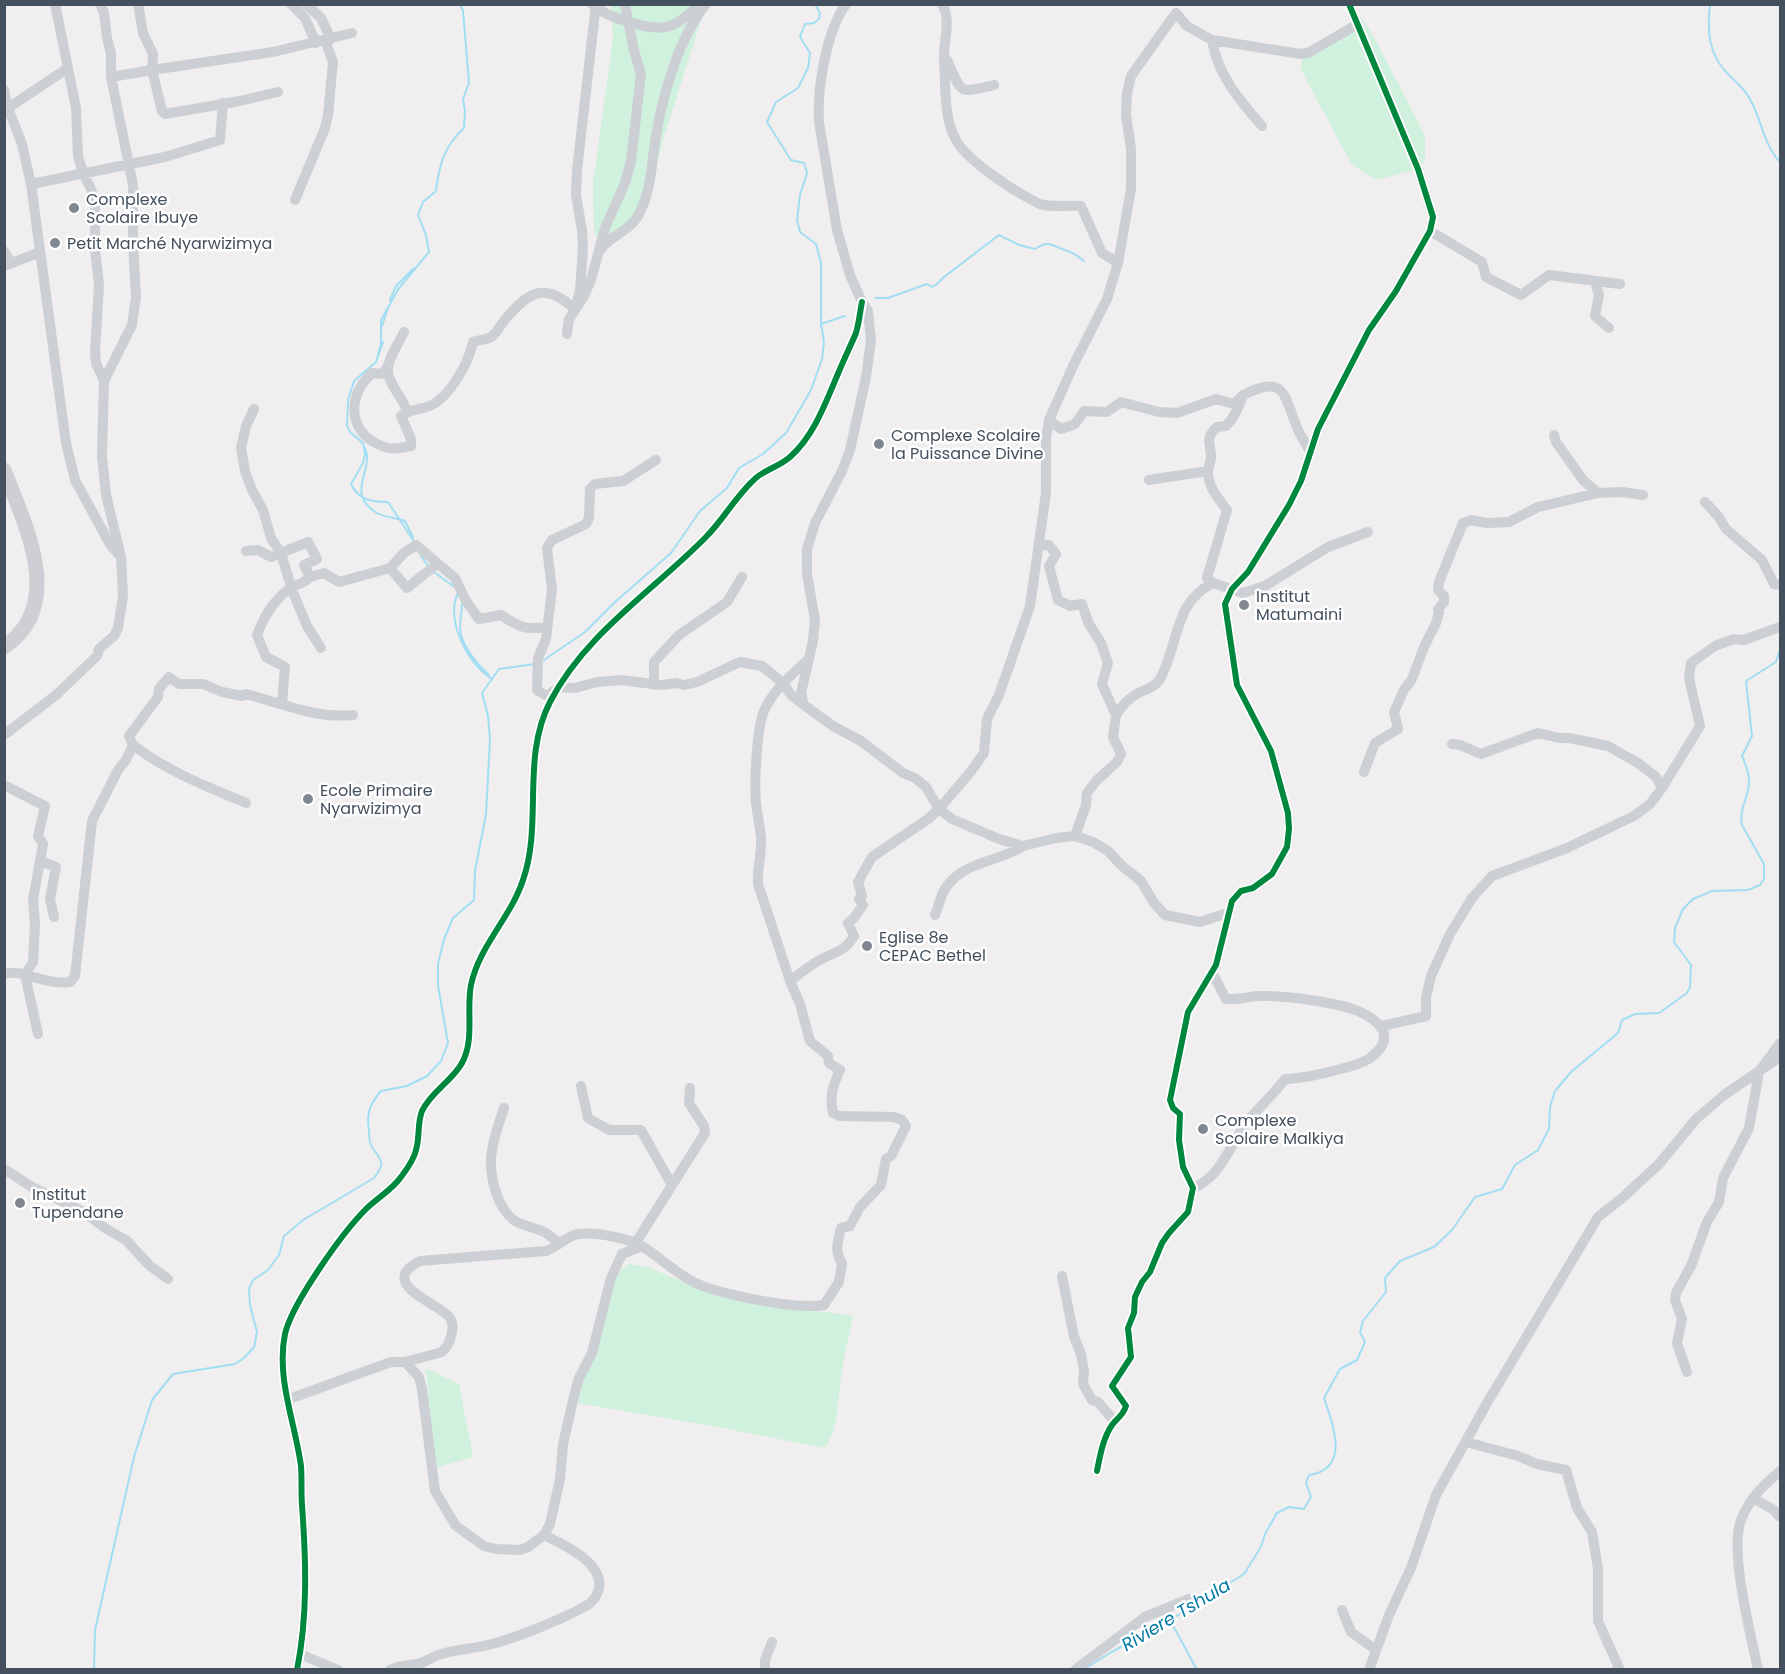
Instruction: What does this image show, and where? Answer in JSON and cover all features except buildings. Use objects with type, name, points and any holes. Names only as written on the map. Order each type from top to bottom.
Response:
[{"type":"street","points":[[55,4],[76,108],[78,156],[95,205],[95,249],[99,285],[95,351],[96,363],[104,381]]},
{"type":"street","points":[[4,735],[56,695],[97,656],[99,649],[114,636],[118,628],[123,596],[121,557],[105,489],[101,441],[104,381],[129,331],[136,307],[133,185],[111,77],[110,48],[106,38],[104,13],[100,4]]},
{"type":"street","points":[[138,4],[143,33],[153,54],[152,70],[162,111],[165,114],[278,92]]},
{"type":"street","points":[[291,4],[324,40]]},
{"type":"street","points":[[295,200],[325,128],[333,62],[324,40],[321,18],[306,4]]},
{"type":"street","points":[[608,15],[619,4]]},
{"type":"street","points":[[567,334],[569,320],[591,280],[605,228],[625,183],[631,161],[641,74],[634,51],[626,4]]},
{"type":"street","points":[[595,6],[608,15],[629,22],[664,28],[679,22],[701,4]]},
{"type":"street","points":[[581,274],[613,237],[629,227],[637,218],[649,191],[656,137],[669,83],[693,21],[706,4]]},
{"type":"street","points":[[804,705],[801,693],[815,620],[807,574],[807,549],[815,523],[842,471],[850,450],[870,357],[871,323],[868,311],[861,302],[850,275],[837,230],[821,141],[818,104],[830,36],[846,4]]},
{"type":"street","points":[[942,4],[947,15],[944,54],[949,120],[956,140],[967,156],[1041,205],[1081,206],[1102,253],[1118,263]]},
{"type":"street","points":[[1097,1471],[1100,1452],[1112,1424],[1124,1412],[1126,1406],[1112,1386],[1131,1357],[1128,1328],[1134,1313],[1135,1297],[1162,1243],[1188,1212],[1193,1188],[1183,1167],[1179,1140],[1180,1114],[1173,1108],[1170,1100],[1188,1012],[1213,974],[1232,902],[1236,895],[1263,882],[1272,874],[1287,847],[1288,813],[1271,751],[1237,685],[1225,604],[1232,590],[1248,572],[1289,505],[1301,481],[1309,450],[1318,429],[1369,330],[1396,291],[1430,231],[1432,217],[1424,187],[1349,4]]},
{"type":"street","points":[[575,310],[580,290],[583,239],[576,195],[577,170],[585,88],[592,50],[595,6]]},
{"type":"street","points":[[790,981],[820,959],[834,955],[847,947],[854,936],[848,923],[862,905],[859,899],[862,896],[858,882],[872,857],[939,809],[984,753],[987,719],[999,695],[1030,606],[1046,494],[1046,438],[1049,420],[1107,299],[1118,263],[1131,189],[1131,149],[1126,115],[1127,93],[1131,76],[1179,9],[1187,26],[1212,40],[1301,54],[1358,24]]},
{"type":"street","points":[[111,77],[273,52],[352,33]]},
{"type":"street","points":[[1212,40],[1215,55],[1236,96],[1262,126]]},
{"type":"street","points":[[944,54],[961,89],[966,92],[994,85]]},
{"type":"street","points":[[8,108],[68,68]]},
{"type":"street","points":[[4,90],[8,108],[22,144],[32,184],[66,444],[75,480],[111,546],[121,557]]},
{"type":"street","points":[[32,184],[165,157],[220,140],[223,103]]},
{"type":"street","points":[[1430,231],[1482,262],[1486,277],[1521,296],[1549,275],[1620,284]]},
{"type":"street","points":[[4,251],[8,264],[40,252]]},
{"type":"street","points":[[1594,282],[1599,295],[1596,316],[1609,328]]},
{"type":"street","points":[[404,332],[383,374],[372,373],[358,389],[354,404],[354,417],[361,431],[371,441],[394,448],[411,446],[411,439],[400,416],[407,411],[423,409],[444,397],[469,358],[473,342],[492,337],[517,304],[533,293],[546,293],[561,297],[575,310]]},
{"type":"street","points":[[297,1670],[306,1590],[305,1550],[301,1469],[289,1399],[284,1384],[284,1347],[288,1323],[321,1267],[341,1239],[362,1213],[394,1186],[402,1175],[416,1149],[419,1122],[424,1107],[453,1076],[464,1060],[469,1039],[471,986],[474,976],[490,942],[514,902],[523,882],[529,858],[533,767],[537,743],[549,704],[582,652],[709,534],[756,478],[786,460],[805,440],[817,420],[856,332],[861,302]]},
{"type":"street","points":[[388,366],[389,376],[407,411]]},
{"type":"street","points":[[1049,420],[1061,429],[1075,424],[1084,411],[1107,412],[1121,402],[1159,412],[1178,413],[1216,399],[1234,404],[1243,395],[1257,387],[1272,385],[1282,390],[1288,399],[1296,428],[1309,450]]},
{"type":"street","points":[[1243,395],[1230,422],[1226,426],[1217,427],[1210,433],[1208,445],[1211,457],[1208,471],[1211,489],[1227,510],[1207,578],[1213,583],[1243,593],[1265,586],[1328,547],[1368,532]]},
{"type":"street","points":[[254,409],[246,426],[241,448],[245,471],[263,510],[271,538],[280,553],[307,626],[321,648]]},
{"type":"street","points":[[1554,435],[1556,442],[1583,480],[1598,493]]},
{"type":"street","points":[[656,460],[623,480],[594,484],[590,489],[590,518],[585,524],[552,540],[548,548],[552,590],[546,639],[537,663],[537,690],[547,696],[559,687],[575,688],[597,682],[621,680],[654,685],[676,683],[684,685],[697,682],[740,662],[762,666],[783,683],[791,695],[804,705],[833,726],[861,741],[903,773],[915,778],[926,787],[939,809],[968,827],[1023,846]]},
{"type":"street","points":[[4,470],[34,551],[37,573],[33,608],[18,638],[4,647]]},
{"type":"street","points":[[1149,480],[1208,471]]},
{"type":"street","points":[[1364,772],[1375,743],[1398,729],[1395,712],[1436,623],[1438,609],[1444,596],[1438,590],[1439,582],[1463,524],[1471,520],[1509,522],[1538,507],[1598,493],[1622,492],[1643,495]]},
{"type":"street","points":[[1705,502],[1726,529],[1762,560],[1774,585],[1780,585]]},
{"type":"street","points":[[246,551],[258,550],[271,557],[308,542],[317,559],[304,565],[310,577]]},
{"type":"street","points":[[282,704],[285,668],[266,657],[256,635],[269,607],[291,587],[305,583],[310,577],[324,573],[339,582],[390,568],[404,553],[416,545],[455,579],[466,601],[479,619],[501,615],[525,628],[547,627]]},
{"type":"street","points":[[1039,545],[1049,545],[1056,554],[1049,566],[1059,600],[1070,606],[1082,604],[1089,624],[1101,643],[1108,663],[1102,684],[1116,715],[1113,737],[1121,754],[1117,762],[1096,781],[1087,793],[1081,824],[1075,836]]},
{"type":"street","points":[[390,568],[407,588],[438,564]]},
{"type":"street","points":[[654,685],[654,662],[678,635],[727,602],[742,578]]},
{"type":"street","points":[[1116,715],[1135,695],[1150,688],[1161,679],[1185,606],[1194,596],[1213,583]]},
{"type":"street","points":[[1382,1026],[1426,1016],[1426,998],[1431,976],[1472,898],[1492,876],[1567,848],[1634,816],[1650,804],[1700,726],[1689,678],[1691,663],[1715,646],[1734,639],[1744,640],[1780,627]]},
{"type":"street","points":[[289,1399],[391,1362],[405,1362],[442,1352],[447,1348],[452,1333],[451,1319],[445,1312],[423,1300],[408,1287],[405,1279],[412,1265],[420,1261],[546,1251],[577,1234],[601,1235],[639,1245],[691,1281],[706,1287],[777,1302],[824,1305],[839,1282],[842,1271],[842,1263],[837,1257],[841,1228],[850,1226],[860,1208],[881,1185],[886,1160],[891,1156],[906,1126],[902,1120],[894,1117],[840,1116],[833,1113],[832,1088],[840,1070],[829,1063],[828,1056],[810,1041],[800,1004],[762,899],[757,868],[761,855],[761,839],[756,800],[760,727],[764,712],[783,683],[809,659]]},
{"type":"street","points":[[246,803],[169,770],[133,745],[129,736],[159,697],[159,689],[169,677],[179,684],[203,684],[222,692],[242,696],[246,694],[298,710],[335,717],[353,716]]},
{"type":"street","points":[[1452,744],[1480,754],[1538,733],[1608,746],[1656,777],[1662,788]]},
{"type":"street","points":[[4,974],[8,972],[25,975],[57,984],[70,982],[75,976],[92,821],[133,745]]},
{"type":"street","points":[[4,785],[45,806],[38,836],[43,844],[33,900],[35,924],[33,962],[25,975],[38,1034]]},
{"type":"street","points":[[935,915],[943,890],[964,871],[992,858],[1012,853],[1023,846],[1075,836],[1093,842],[1108,851],[1121,865],[1141,880],[1154,903],[1165,915],[1200,922],[1230,912]]},
{"type":"street","points":[[41,861],[56,867],[50,899],[54,917]]},
{"type":"street","points":[[1193,1188],[1199,1186],[1221,1166],[1239,1132],[1258,1107],[1278,1089],[1285,1079],[1302,1079],[1370,1058],[1381,1046],[1385,1036],[1382,1026],[1373,1018],[1332,1003],[1257,996],[1238,1000],[1226,999],[1213,974]]},
{"type":"street","points":[[1687,1372],[1677,1343],[1682,1319],[1675,1300],[1676,1293],[1691,1266],[1707,1222],[1719,1202],[1723,1178],[1749,1128],[1759,1072],[1780,1043]]},
{"type":"street","points":[[1370,1670],[1389,1615],[1412,1568],[1436,1495],[1487,1403],[1599,1217],[1659,1164],[1696,1119],[1724,1095],[1780,1057]]},
{"type":"street","points":[[580,1086],[588,1118],[609,1130],[641,1130],[672,1185]]},
{"type":"street","points":[[405,1362],[419,1377],[421,1383],[435,1491],[456,1526],[484,1546],[520,1550],[528,1547],[543,1535],[550,1524],[560,1479],[563,1444],[574,1396],[579,1378],[592,1353],[611,1278],[622,1254],[639,1245],[672,1185],[705,1133],[704,1126],[689,1103],[690,1088]]},
{"type":"street","points":[[504,1108],[491,1159],[496,1195],[501,1206],[519,1223],[548,1232],[559,1244]]},
{"type":"street","points":[[4,1169],[32,1187],[82,1211],[126,1240],[149,1266],[168,1279]]},
{"type":"street","points":[[1062,1276],[1074,1337],[1081,1354],[1084,1371],[1083,1384],[1092,1400],[1098,1402],[1115,1422]]},
{"type":"street","points":[[1466,1442],[1518,1456],[1537,1464],[1566,1470],[1577,1508],[1592,1532],[1598,1569],[1598,1621],[1620,1670]]},
{"type":"street","points":[[1758,1670],[1748,1620],[1737,1537],[1740,1522],[1753,1498],[1762,1486],[1780,1471]]},
{"type":"street","points":[[1753,1498],[1780,1517]]},
{"type":"street","points":[[390,1670],[399,1665],[422,1663],[438,1655],[490,1645],[556,1620],[590,1603],[599,1587],[598,1578],[592,1568],[571,1548],[543,1535]]},
{"type":"street","points":[[1075,1670],[1145,1617],[1189,1599]]},
{"type":"street","points":[[1342,1610],[1350,1632],[1376,1650]]},
{"type":"street","points":[[765,1670],[765,1660],[772,1642]]},
{"type":"street","points":[[300,1654],[338,1670]]},
{"type":"green space","points":[[611,5],[706,5],[663,140],[653,181],[635,216],[606,237],[594,235],[593,183],[613,38]]},
{"type":"green space","points":[[1360,16],[1377,42],[1425,136],[1425,161],[1418,169],[1376,180],[1352,165],[1301,70],[1303,51]]},
{"type":"green space","points":[[629,1264],[650,1268],[719,1297],[853,1316],[833,1433],[824,1448],[577,1403],[615,1275]]},
{"type":"green space","points":[[426,1368],[459,1384],[473,1457],[435,1468]]},
{"type":"waterway","points":[[415,543],[388,502],[366,499],[358,494],[351,484],[363,463],[365,454],[363,443],[350,432],[347,426],[348,400],[354,381],[376,362],[381,344],[381,320],[399,288],[429,252],[426,235],[418,215],[423,202],[436,191],[447,149],[464,128],[463,99],[469,83],[463,11],[460,4]]},
{"type":"waterway","points":[[541,662],[585,632],[671,553],[700,511],[727,488],[739,468],[763,454],[786,433],[811,390],[822,359],[824,341],[821,324],[821,263],[816,244],[800,232],[797,220],[800,195],[807,173],[804,163],[791,160],[767,122],[776,102],[798,88],[808,68],[810,53],[800,37],[805,24],[814,23],[819,19],[820,13],[815,4]]},
{"type":"waterway","name":"Riviere Tshula","points":[[1710,4],[1709,33],[1716,58],[1748,95],[1766,140],[1780,162]]},
{"type":"waterway","points":[[875,298],[888,298],[927,284],[932,287],[999,235],[1019,245],[1035,249],[1046,244],[1051,245],[1084,261]]},
{"type":"waterway","points":[[390,300],[396,286],[413,269]]},
{"type":"waterway","points":[[382,326],[387,311]]},
{"type":"waterway","points":[[821,324],[845,316]]},
{"type":"waterway","points":[[377,359],[383,342]]},
{"type":"waterway","points":[[364,447],[367,463],[361,489],[362,497],[367,505],[377,513],[405,521],[413,537]]},
{"type":"waterway","points":[[421,556],[428,566]]},
{"type":"waterway","points":[[434,572],[453,586]]},
{"type":"waterway","points":[[458,593],[454,616],[461,640],[475,663],[492,679]]},
{"type":"waterway","points":[[462,603],[460,627],[463,640],[489,675]]},
{"type":"waterway","name":"Riviere Tshula","points":[[1086,1668],[1244,1574],[1261,1547],[1265,1534],[1277,1513],[1289,1507],[1304,1509],[1311,1497],[1306,1483],[1309,1475],[1322,1471],[1335,1455],[1334,1432],[1324,1398],[1340,1369],[1357,1360],[1365,1342],[1360,1332],[1363,1321],[1386,1292],[1385,1278],[1400,1261],[1434,1247],[1452,1230],[1475,1197],[1502,1189],[1515,1165],[1538,1150],[1549,1129],[1550,1107],[1555,1091],[1571,1072],[1618,1033],[1622,1020],[1635,1014],[1659,1013],[1687,993],[1690,987],[1691,965],[1674,942],[1675,928],[1683,909],[1693,899],[1712,891],[1748,890],[1760,885],[1764,879],[1764,864],[1741,820],[1749,781],[1742,756],[1752,736],[1746,681],[1776,662],[1780,649]]},
{"type":"waterway","points":[[94,1670],[95,1630],[134,1457],[152,1400],[173,1374],[235,1364],[254,1347],[257,1332],[250,1305],[249,1289],[253,1280],[268,1270],[279,1255],[284,1236],[303,1220],[374,1178],[381,1167],[381,1160],[370,1143],[368,1119],[374,1100],[381,1091],[407,1086],[427,1076],[441,1061],[448,1043],[438,986],[438,964],[444,939],[453,918],[474,900],[475,871],[486,814],[490,740],[488,716],[482,693],[499,669],[535,664]]},
{"type":"waterway","points":[[1170,1620],[1197,1670]]},
{"type":"cycle path","points":[[1097,1471],[1106,1436],[1126,1406],[1112,1386],[1131,1357],[1128,1328],[1134,1313],[1135,1297],[1150,1272],[1162,1243],[1188,1212],[1193,1188],[1183,1167],[1179,1140],[1180,1114],[1173,1108],[1170,1100],[1188,1012],[1216,965],[1232,901],[1241,891],[1253,888],[1272,874],[1287,847],[1288,813],[1271,751],[1237,685],[1225,604],[1232,589],[1248,572],[1289,505],[1301,481],[1318,429],[1369,330],[1396,291],[1430,231],[1433,217],[1418,169],[1349,4]]},
{"type":"cycle path","points":[[297,1670],[303,1629],[305,1567],[301,1466],[287,1400],[283,1367],[285,1334],[290,1321],[320,1268],[345,1234],[366,1209],[393,1186],[408,1168],[416,1150],[422,1111],[458,1069],[466,1054],[471,985],[475,971],[488,944],[518,894],[529,858],[536,745],[541,723],[550,702],[582,655],[601,634],[706,537],[750,484],[761,474],[786,460],[807,438],[854,338],[862,302]]},
{"type":"place","name":"Complexe Scolaire Ibuye","points":[[74,208]]},
{"type":"place","name":"Petit Marché Nyarwizimya","points":[[55,243]]},
{"type":"place","name":"Complexe Scolaire la Puissance Divine","points":[[879,444]]},
{"type":"place","name":"Institut Matumaini","points":[[1244,605]]},
{"type":"place","name":"Ecole Primaire Nyarwizimya","points":[[308,799]]},
{"type":"place","name":"Eglise 8e CEPAC Bethel","points":[[867,946]]},
{"type":"place","name":"Complexe Scolaire Malkiya","points":[[1203,1129]]},
{"type":"place","name":"Institut Tupendane","points":[[20,1203]]}]
